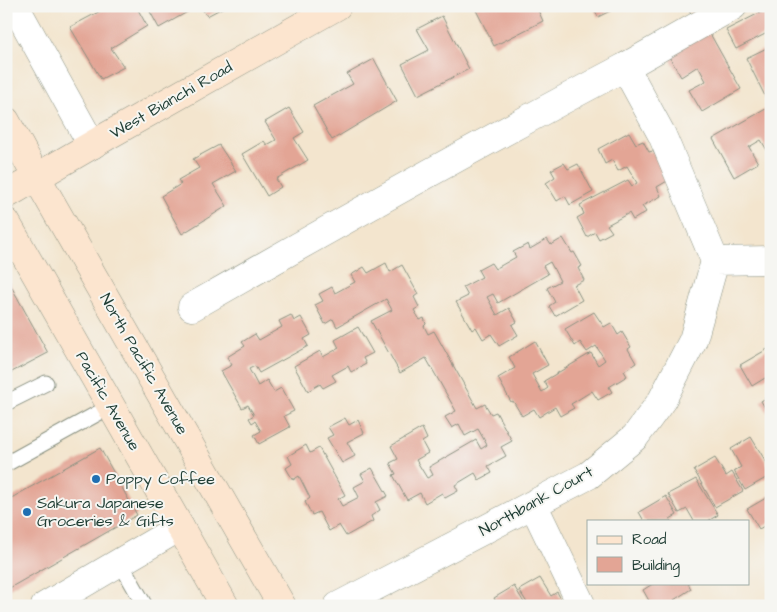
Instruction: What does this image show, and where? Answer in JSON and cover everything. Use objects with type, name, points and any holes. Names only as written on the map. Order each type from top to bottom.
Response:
[{"type":"main road","name":"West Bianchi Road","points":[[6,195],[337,6]]},
{"type":"main road","name":"North Pacific Avenue","points":[[6,121],[282,606]]},
{"type":"main road","name":"Pacific Avenue","points":[[6,222],[225,606]]},
{"type":"main road","points":[[180,527],[238,606]]},
{"type":"street","points":[[14,6],[92,145]]},
{"type":"street","points":[[192,307],[438,168],[733,6]]},
{"type":"street","points":[[625,67],[662,135],[715,261],[771,260]]},
{"type":"street","name":"Northbank Court","points":[[338,606],[588,475],[635,437],[662,400],[693,340],[715,261]]},
{"type":"street","points":[[533,504],[582,606]]},
{"type":"street","points":[[45,606],[180,527]]},
{"type":"lane","points":[[6,403],[46,383]]},
{"type":"lane","points":[[6,464],[111,406]]},
{"type":"lane","points":[[120,562],[145,606]]},
{"type":"building","points":[[105,6],[136,6],[147,26],[111,48],[124,67],[101,79],[70,27],[106,8]]},
{"type":"building","points":[[147,6],[198,6],[159,28]]},
{"type":"building","points":[[200,6],[226,6],[207,16]]},
{"type":"building","points":[[474,6],[536,6],[543,21],[494,46]]},
{"type":"building","points":[[593,6],[620,6],[598,17]]},
{"type":"building","points":[[687,6],[716,6],[694,19]]},
{"type":"building","points":[[771,7],[771,31],[736,49],[726,30]]},
{"type":"building","points":[[442,16],[469,69],[418,95],[402,64],[429,50],[417,29]]},
{"type":"building","points":[[708,30],[741,89],[702,112],[689,90],[706,81],[698,66],[681,77],[667,53]]},
{"type":"building","points":[[771,46],[771,95],[766,98],[746,58]]},
{"type":"building","points":[[374,59],[397,101],[332,140],[313,106],[353,84],[347,74]]},
{"type":"building","points":[[771,106],[771,157],[761,140],[749,147],[758,163],[734,177],[713,139]]},
{"type":"building","points":[[289,108],[304,132],[294,138],[308,160],[276,179],[281,187],[267,196],[242,154],[264,141],[267,145],[276,140],[265,122]]},
{"type":"building","points":[[629,132],[636,144],[643,141],[649,152],[653,151],[669,180],[657,187],[661,196],[642,206],[646,212],[633,220],[629,213],[607,225],[612,232],[599,239],[595,232],[587,237],[577,218],[584,214],[580,205],[628,180],[632,186],[637,183],[627,166],[618,171],[612,160],[605,164],[598,149]]},
{"type":"building","points":[[219,145],[236,171],[213,184],[227,206],[182,234],[161,196],[181,184],[178,180],[199,168],[193,159]]},
{"type":"building","points":[[564,163],[568,169],[578,164],[593,192],[570,205],[565,196],[557,201],[546,183],[555,177],[551,170]]},
{"type":"building","points":[[563,238],[582,266],[578,268],[584,280],[574,285],[582,300],[555,316],[549,306],[555,302],[547,288],[560,281],[550,262],[543,266],[548,274],[498,303],[493,294],[487,297],[497,315],[509,308],[517,322],[512,325],[518,335],[499,346],[491,334],[483,339],[476,327],[472,330],[456,302],[468,296],[463,287],[482,277],[478,270],[491,263],[495,269],[516,257],[513,252],[528,244],[530,249],[547,239],[551,245]]},
{"type":"building","points":[[386,263],[390,272],[402,265],[418,294],[414,297],[419,307],[414,310],[420,320],[424,318],[426,324],[424,326],[428,334],[434,331],[477,408],[485,404],[491,414],[496,412],[512,441],[501,447],[506,456],[488,466],[492,473],[479,480],[475,473],[455,485],[458,491],[445,498],[442,493],[425,503],[420,493],[407,500],[393,475],[396,474],[390,463],[398,459],[391,446],[422,428],[427,439],[422,442],[428,453],[416,460],[427,478],[433,475],[429,467],[476,440],[481,449],[487,445],[478,429],[465,436],[459,424],[452,428],[445,417],[456,411],[426,358],[400,373],[371,321],[392,310],[386,299],[337,327],[333,319],[325,324],[315,305],[323,301],[319,294],[332,287],[335,293],[355,282],[351,275],[364,267],[368,273]]},
{"type":"building","points":[[6,277],[48,353],[6,375]]},
{"type":"building","points":[[594,312],[604,327],[611,323],[618,335],[622,332],[631,347],[628,349],[636,363],[624,371],[627,376],[609,387],[612,392],[598,400],[592,391],[571,404],[574,408],[560,416],[555,407],[539,417],[534,409],[522,416],[513,401],[511,402],[498,378],[515,368],[509,357],[535,341],[548,365],[532,374],[542,392],[548,388],[544,381],[591,353],[598,365],[605,360],[596,346],[587,352],[580,342],[575,346],[565,329]]},
{"type":"building","points":[[291,315],[294,321],[301,317],[311,335],[304,339],[308,346],[259,373],[255,366],[249,369],[258,386],[267,380],[274,392],[281,388],[294,411],[284,416],[290,427],[259,444],[254,435],[261,431],[255,421],[252,423],[249,418],[254,415],[248,405],[242,408],[221,371],[232,365],[227,357],[245,346],[242,342],[255,334],[259,340],[282,327],[279,321]]},
{"type":"building","points":[[358,327],[373,353],[363,358],[366,364],[351,372],[348,366],[332,375],[336,381],[323,388],[320,384],[308,391],[294,366],[320,351],[323,357],[339,348],[335,340]]},
{"type":"building","points":[[771,347],[771,377],[770,375],[752,386],[740,365]]},
{"type":"building","points":[[771,395],[771,418],[761,401]]},
{"type":"building","points":[[345,418],[349,425],[358,420],[364,433],[347,442],[355,456],[342,463],[327,438],[333,435],[328,427]]},
{"type":"building","points":[[751,437],[771,470],[771,475],[745,490],[734,471],[741,467],[731,449]]},
{"type":"building","points":[[306,445],[310,453],[319,448],[345,495],[338,499],[342,506],[359,497],[354,487],[365,481],[361,474],[372,468],[388,496],[376,502],[380,510],[371,516],[373,521],[346,536],[339,525],[329,531],[319,512],[312,515],[305,502],[310,498],[299,476],[293,480],[286,468],[292,464],[288,456]]},
{"type":"building","points":[[100,448],[137,515],[6,590],[6,501]]},
{"type":"building","points":[[715,458],[726,476],[732,472],[743,491],[715,507],[694,470]]},
{"type":"building","points":[[696,479],[718,515],[710,520],[693,520],[687,509],[679,513],[668,494]]},
{"type":"building","points":[[771,495],[771,522],[759,529],[747,509]]},
{"type":"building","points":[[666,496],[677,515],[670,520],[643,520],[639,512]]},
{"type":"building","points":[[540,578],[551,596],[557,592],[565,606],[529,606],[519,590]]},
{"type":"building","points":[[652,584],[688,584],[691,589],[674,600],[677,606],[652,606],[643,590]]},
{"type":"building","points":[[514,586],[526,606],[498,606],[494,598]]},
{"type":"place","name":"Poppy Coffee","points":[[96,479]]},
{"type":"place","name":"Sakura Japanese Groceries & Gifts","points":[[27,512]]}]
